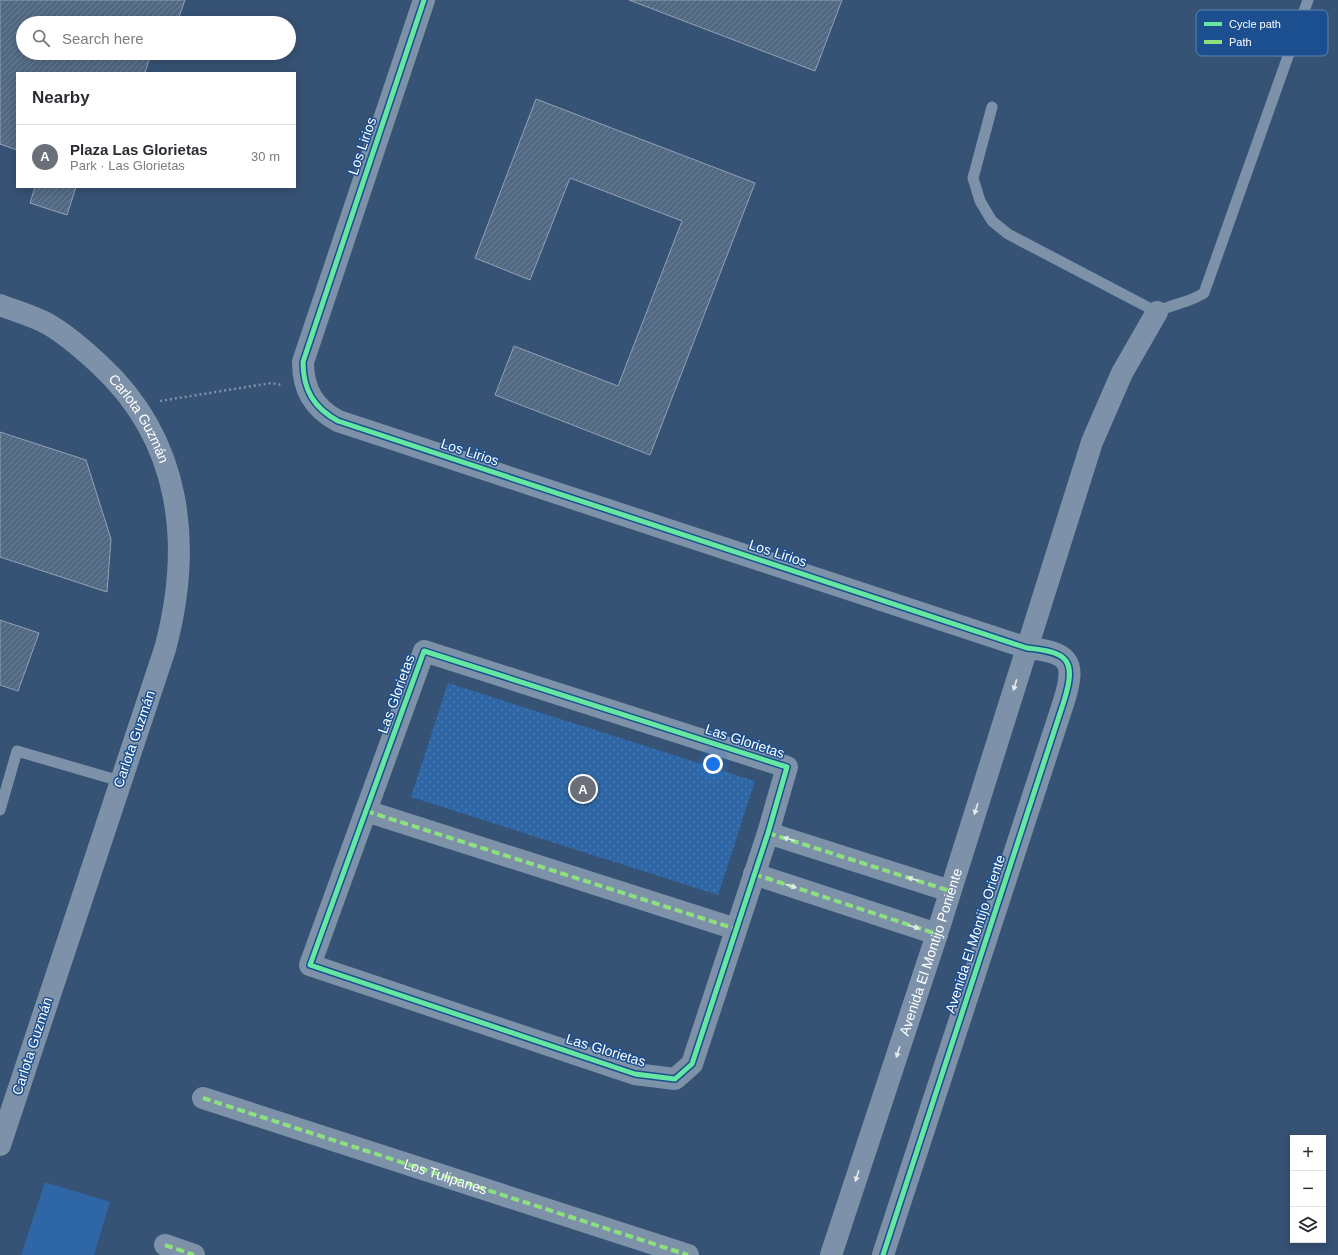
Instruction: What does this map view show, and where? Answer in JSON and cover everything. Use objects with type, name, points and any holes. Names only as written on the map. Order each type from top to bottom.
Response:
[{"type":"street","name":"Los Lirios","points":[[424,0],[303,362],[303,376],[307,390],[320,409],[338,421],[1027,648]]},
{"type":"street","name":"Carlota Guzmán","points":[[0,305],[48,324],[82,348],[118,381],[136,405],[159,446],[170,477],[176,504],[179,565],[172,621],[165,649],[0,1145]]},
{"type":"street","name":"Avenida El Montijo Poniente","points":[[831,1255],[937,934],[1092,442],[1122,373],[1157,312]]},
{"type":"street","name":"Avenida El Montijo Oriente","points":[[883,1255],[1070,683],[1070,669],[1064,658],[1050,650],[1027,648]]},
{"type":"street","name":"Las Glorietas","points":[[424,651],[787,766],[768,833],[692,1064],[675,1079],[635,1074],[310,965],[424,651]]},
{"type":"street","points":[[366,811],[736,928]]},
{"type":"street","points":[[768,833],[950,891]]},
{"type":"street","points":[[754,874],[937,934]]},
{"type":"street","name":"Los Tulipanes","points":[[203,1098],[688,1255]]},
{"type":"street","points":[[165,1246],[194,1255]]},
{"type":"lane","points":[[1304,10],[1308,0]]},
{"type":"lane","points":[[992,107],[973,178],[980,201],[992,221],[1008,234],[1157,312],[1166,307],[1193,300],[1204,293],[1288,56]]},
{"type":"lane","points":[[0,810],[17,751],[120,781]]},
{"type":"path","points":[[136,405],[271,383],[307,390]]},
{"type":"shaded area","points":[[448,683],[755,781],[718,895],[411,797]]},
{"type":"shaded area","points":[[45,1182],[110,1202],[94,1255],[21,1255]]},
{"type":"building","points":[[0,0],[185,0],[179,16],[16,16],[16,60],[149,60],[145,72],[16,72],[16,150],[0,144]]},
{"type":"building","points":[[629,0],[842,0],[815,71]]},
{"type":"building","points":[[536,99],[755,183],[650,455],[495,395],[514,346],[618,386],[682,221],[570,178],[530,280],[475,258]]},
{"type":"building","points":[[35,188],[76,188],[67,215],[30,203]]},
{"type":"building","points":[[0,432],[86,460],[111,539],[107,592],[0,557]]},
{"type":"building","points":[[0,620],[39,633],[18,691],[0,685]]},
{"type":"marked path","points":[[366,811],[736,929]]},
{"type":"marked path","points":[[768,833],[950,891]]},
{"type":"marked path","points":[[754,874],[937,934]]},
{"type":"marked path","points":[[203,1098],[688,1255]]},
{"type":"marked path","points":[[165,1245],[194,1255]]},
{"type":"cycle path","points":[[424,0],[303,362],[305,381],[316,404],[338,421],[1027,648],[1052,652],[1066,661],[1069,667],[1068,687],[1064,701],[883,1255]]},
{"type":"cycle path","points":[[424,651],[787,767],[768,833],[692,1064],[675,1079],[635,1074],[310,965],[424,651]]},
{"type":"place","name":"Plaza Las Glorietas","points":[[583,789]]}]
